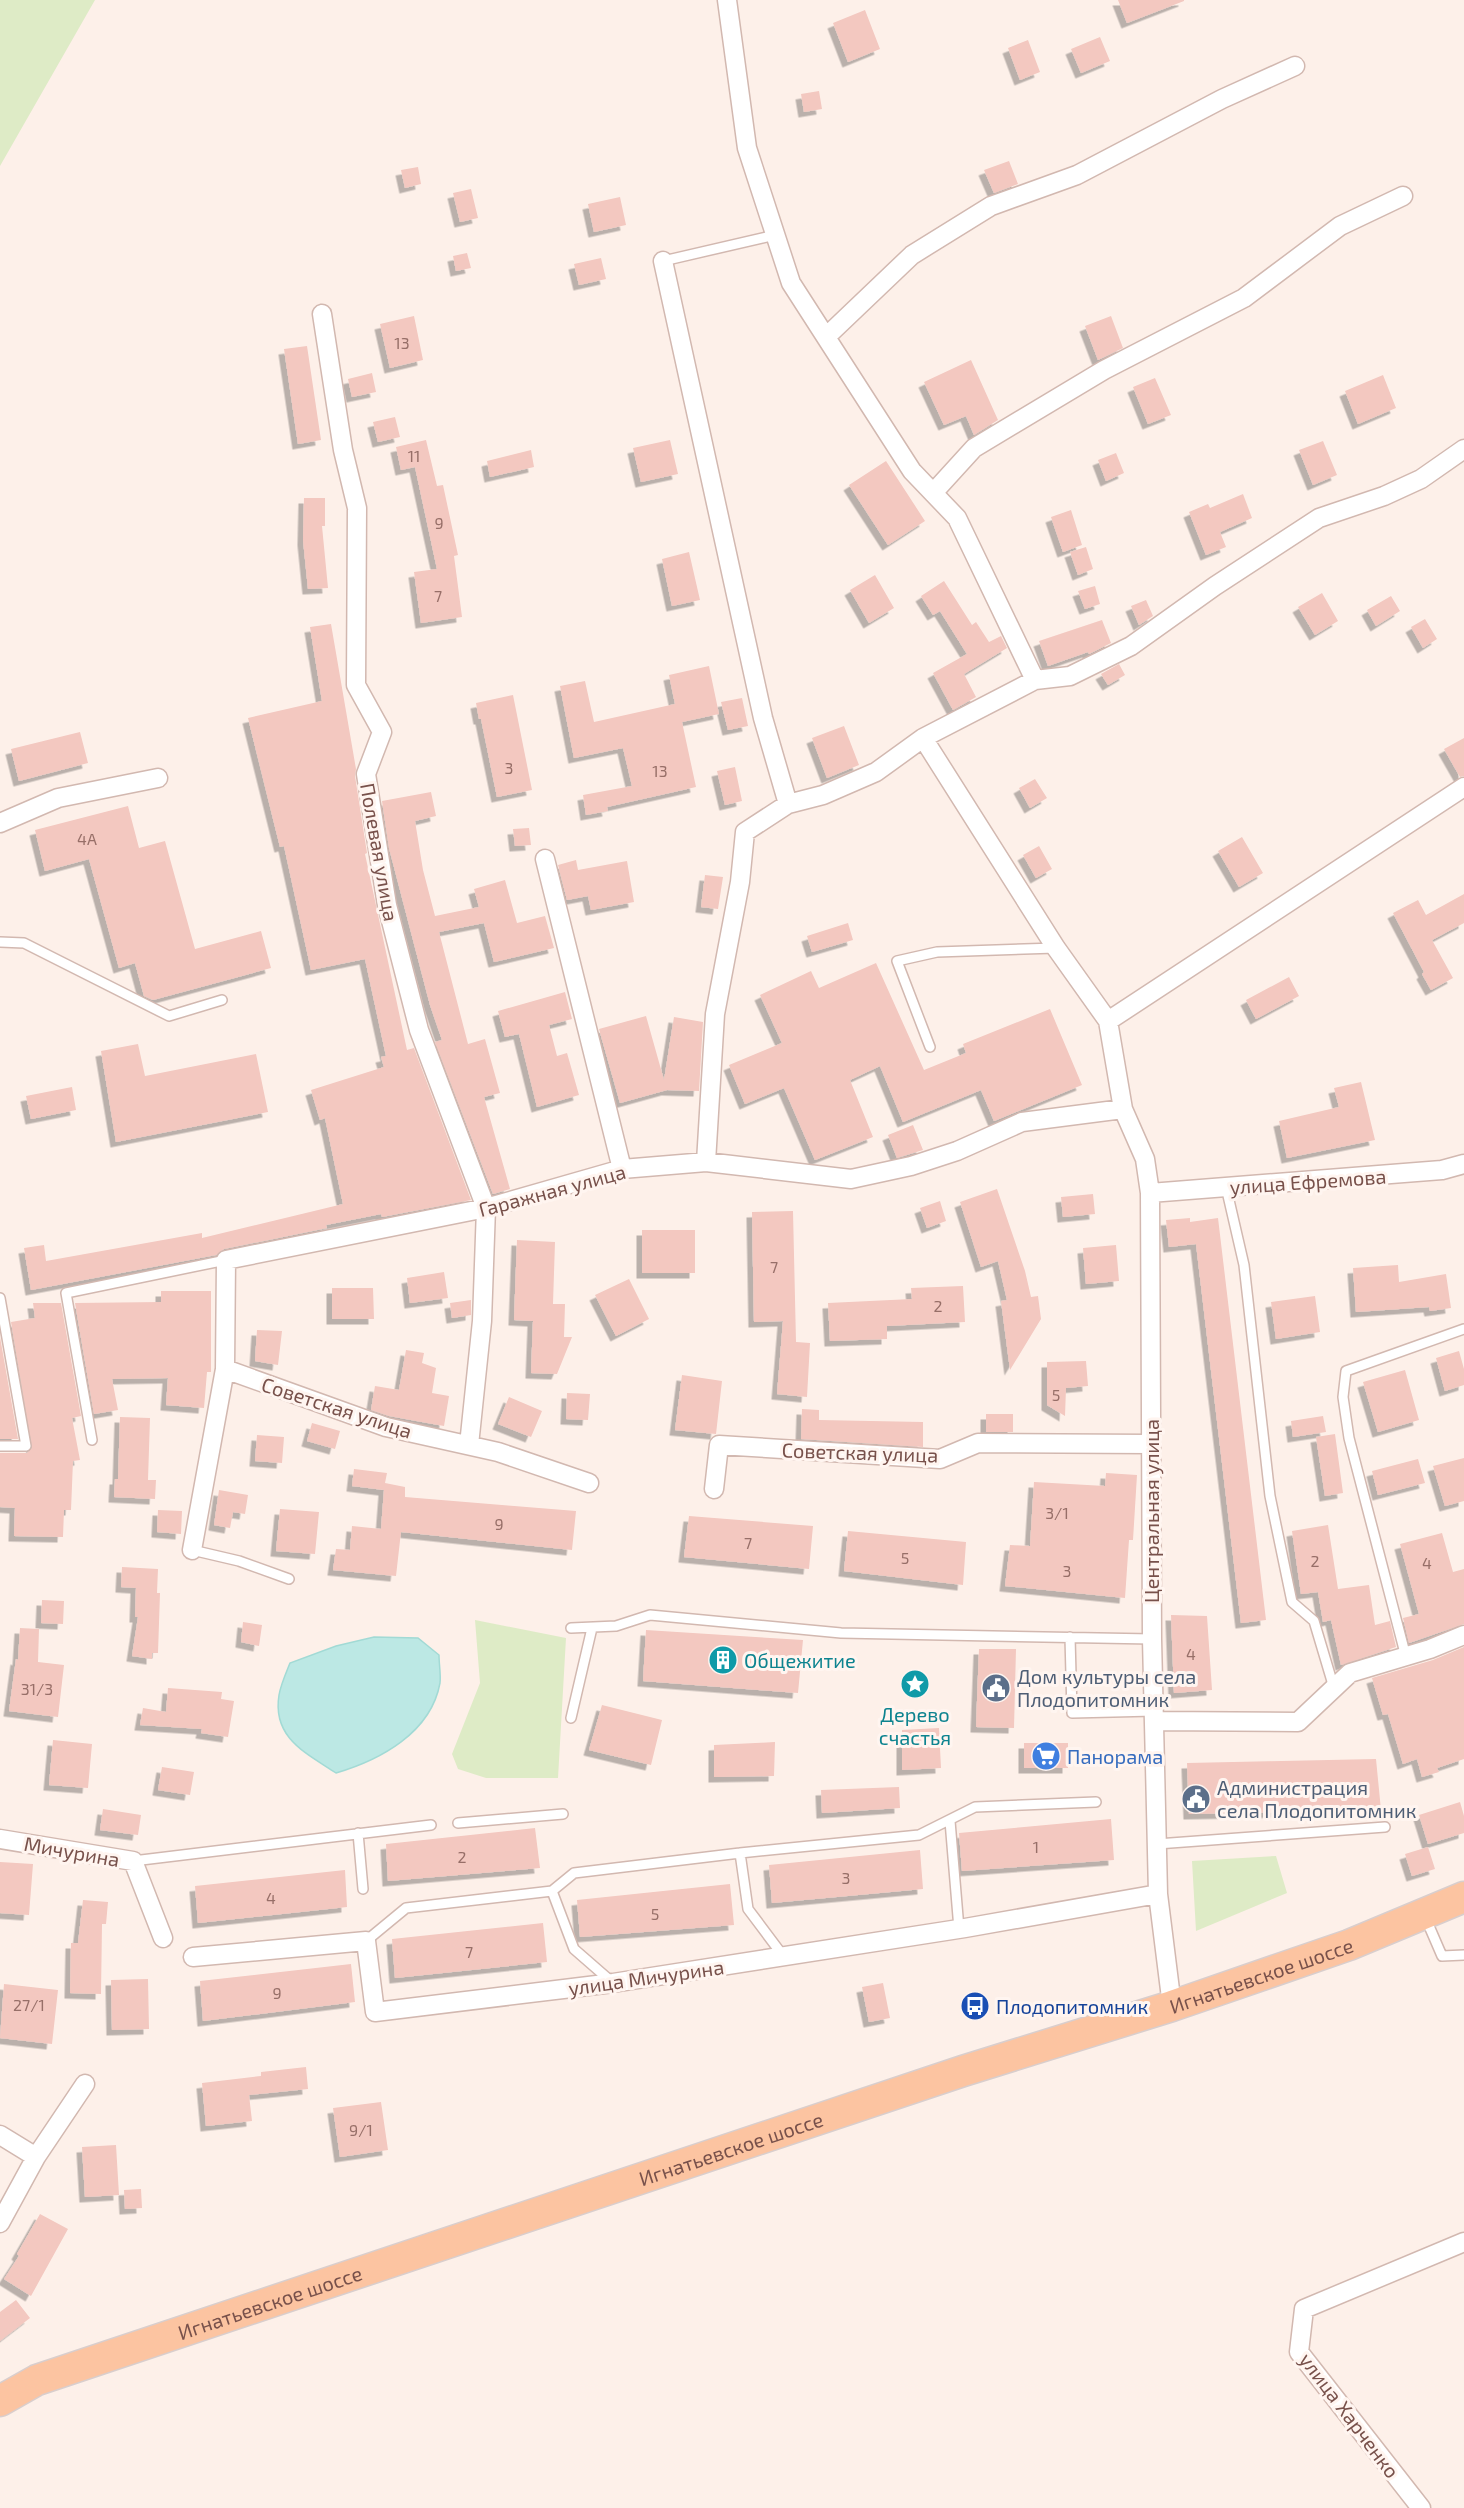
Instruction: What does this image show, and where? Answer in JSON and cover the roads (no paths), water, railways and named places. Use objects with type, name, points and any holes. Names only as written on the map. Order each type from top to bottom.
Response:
[{"type":"main road","name":"Игнатьевское шоссе","points":[[0,2401],[37,2380],[951,2075],[1172,2006],[1349,1945],[1464,1897]]},
{"type":"street","points":[[727,0],[747,148],[791,283],[912,471],[957,518],[1035,680]]},
{"type":"street","points":[[826,337],[912,255],[991,206],[1077,175],[1222,99],[1295,66]]},
{"type":"street","points":[[933,493],[974,448],[1104,370],[1244,298],[1340,226],[1403,196]]},
{"type":"street","points":[[663,261],[763,718],[788,804]]},
{"type":"street","name":"Полевая улица","points":[[322,314],[343,450],[357,508],[356,686],[382,732],[366,774],[387,905],[419,1030],[486,1208]]},
{"type":"street","points":[[706,1162],[715,1014],[740,882],[745,832],[788,804],[823,795],[876,772],[924,738],[1035,680],[1070,676],[1131,646],[1215,586],[1319,518],[1384,496],[1412,483],[1464,449]]},
{"type":"street","points":[[924,738],[1056,948],[1108,1021],[1464,787]]},
{"type":"street","points":[[0,823],[58,798],[158,778]]},
{"type":"street","points":[[545,859],[622,1169]]},
{"type":"street","name":"Центральная улица","points":[[1108,1021],[1123,1108],[1145,1159],[1150,1193],[1152,1639],[1158,1894],[1172,2006]]},
{"type":"street","name":"Гаражная улица","points":[[226,1260],[486,1208],[622,1169],[706,1162],[851,1179],[911,1166],[957,1151],[1022,1122],[1123,1108]]},
{"type":"street","name":"улица Ефремова","points":[[1150,1193],[1442,1170],[1464,1164]]},
{"type":"street","points":[[469,1445],[482,1321],[486,1208]]},
{"type":"street","points":[[192,1550],[225,1369],[226,1260]]},
{"type":"street","name":"Советская улица","points":[[225,1369],[386,1427],[498,1452],[589,1483]]},
{"type":"street","name":"Советская улица","points":[[714,1489],[718,1445],[940,1459],[978,1443],[1150,1444]]},
{"type":"street","points":[[1154,1716],[1298,1722],[1350,1673],[1406,1657],[1464,1635]]},
{"type":"street","name":"Мичурина","points":[[0,1839],[133,1861],[164,1938]]},
{"type":"street","name":"улица Мичурина","points":[[366,1941],[375,2012],[613,1983],[959,1929],[1158,1894]]},
{"type":"street","points":[[193,1957],[366,1941]]},
{"type":"street","points":[[0,2223],[36,2157],[85,2084]]},
{"type":"street","points":[[0,2135],[36,2157]]},
{"type":"street","name":"улица Харченко","points":[[1421,2508],[1299,2352],[1304,2309],[1464,2242]]},
{"type":"lane","points":[[663,261],[775,235]]},
{"type":"lane","points":[[0,942],[24,943],[169,1016],[222,999]]},
{"type":"lane","points":[[930,1047],[897,961],[937,952],[1056,948]]},
{"type":"lane","points":[[1226,1188],[1244,1265],[1270,1496],[1292,1602],[1314,1621],[1334,1688]]},
{"type":"lane","points":[[92,1440],[66,1293],[226,1260]]},
{"type":"lane","points":[[0,1298],[26,1446],[0,1446]]},
{"type":"lane","points":[[1406,1657],[1349,1438],[1343,1398],[1346,1371],[1464,1329]]},
{"type":"lane","points":[[192,1550],[239,1561],[289,1579]]},
{"type":"lane","points":[[571,1628],[616,1626],[650,1615],[841,1633],[1152,1639]]},
{"type":"lane","points":[[571,1718],[592,1628]]},
{"type":"lane","points":[[1070,1637],[1072,1713],[1154,1716]]},
{"type":"lane","points":[[366,1941],[406,1908],[552,1891],[574,1873],[740,1852],[919,1835],[975,1807],[1096,1802]]},
{"type":"lane","points":[[458,1823],[563,1814]]},
{"type":"lane","points":[[950,1821],[959,1929]]},
{"type":"lane","points":[[133,1861],[431,1826]]},
{"type":"lane","points":[[1157,1844],[1385,1827]]},
{"type":"lane","points":[[358,1833],[363,1889]]},
{"type":"lane","points":[[740,1852],[748,1909],[783,1957]]},
{"type":"lane","points":[[552,1891],[574,1949],[613,1983]]},
{"type":"lane","points":[[1424,1914],[1442,1956],[1464,1955]]},
{"type":"water","points":[[374,1637],[418,1638],[439,1655],[440,1683],[435,1701],[415,1730],[401,1742],[370,1760],[336,1773],[303,1751],[286,1733],[278,1710],[281,1687],[290,1663],[336,1646]]},
{"type":"place","name":"Общежитие","points":[[723,1660]]},
{"type":"place","name":"Дерево счастья","points":[[915,1684]]},
{"type":"place","name":"Дом культуры села Плодопитомник","points":[[996,1688]]},
{"type":"place","name":"Панорама","points":[[1046,1756]]},
{"type":"place","name":"Администрация села Плодопитомник","points":[[1196,1799]]},
{"type":"place","name":"Плодопитомник","points":[[975,2006]]}]
